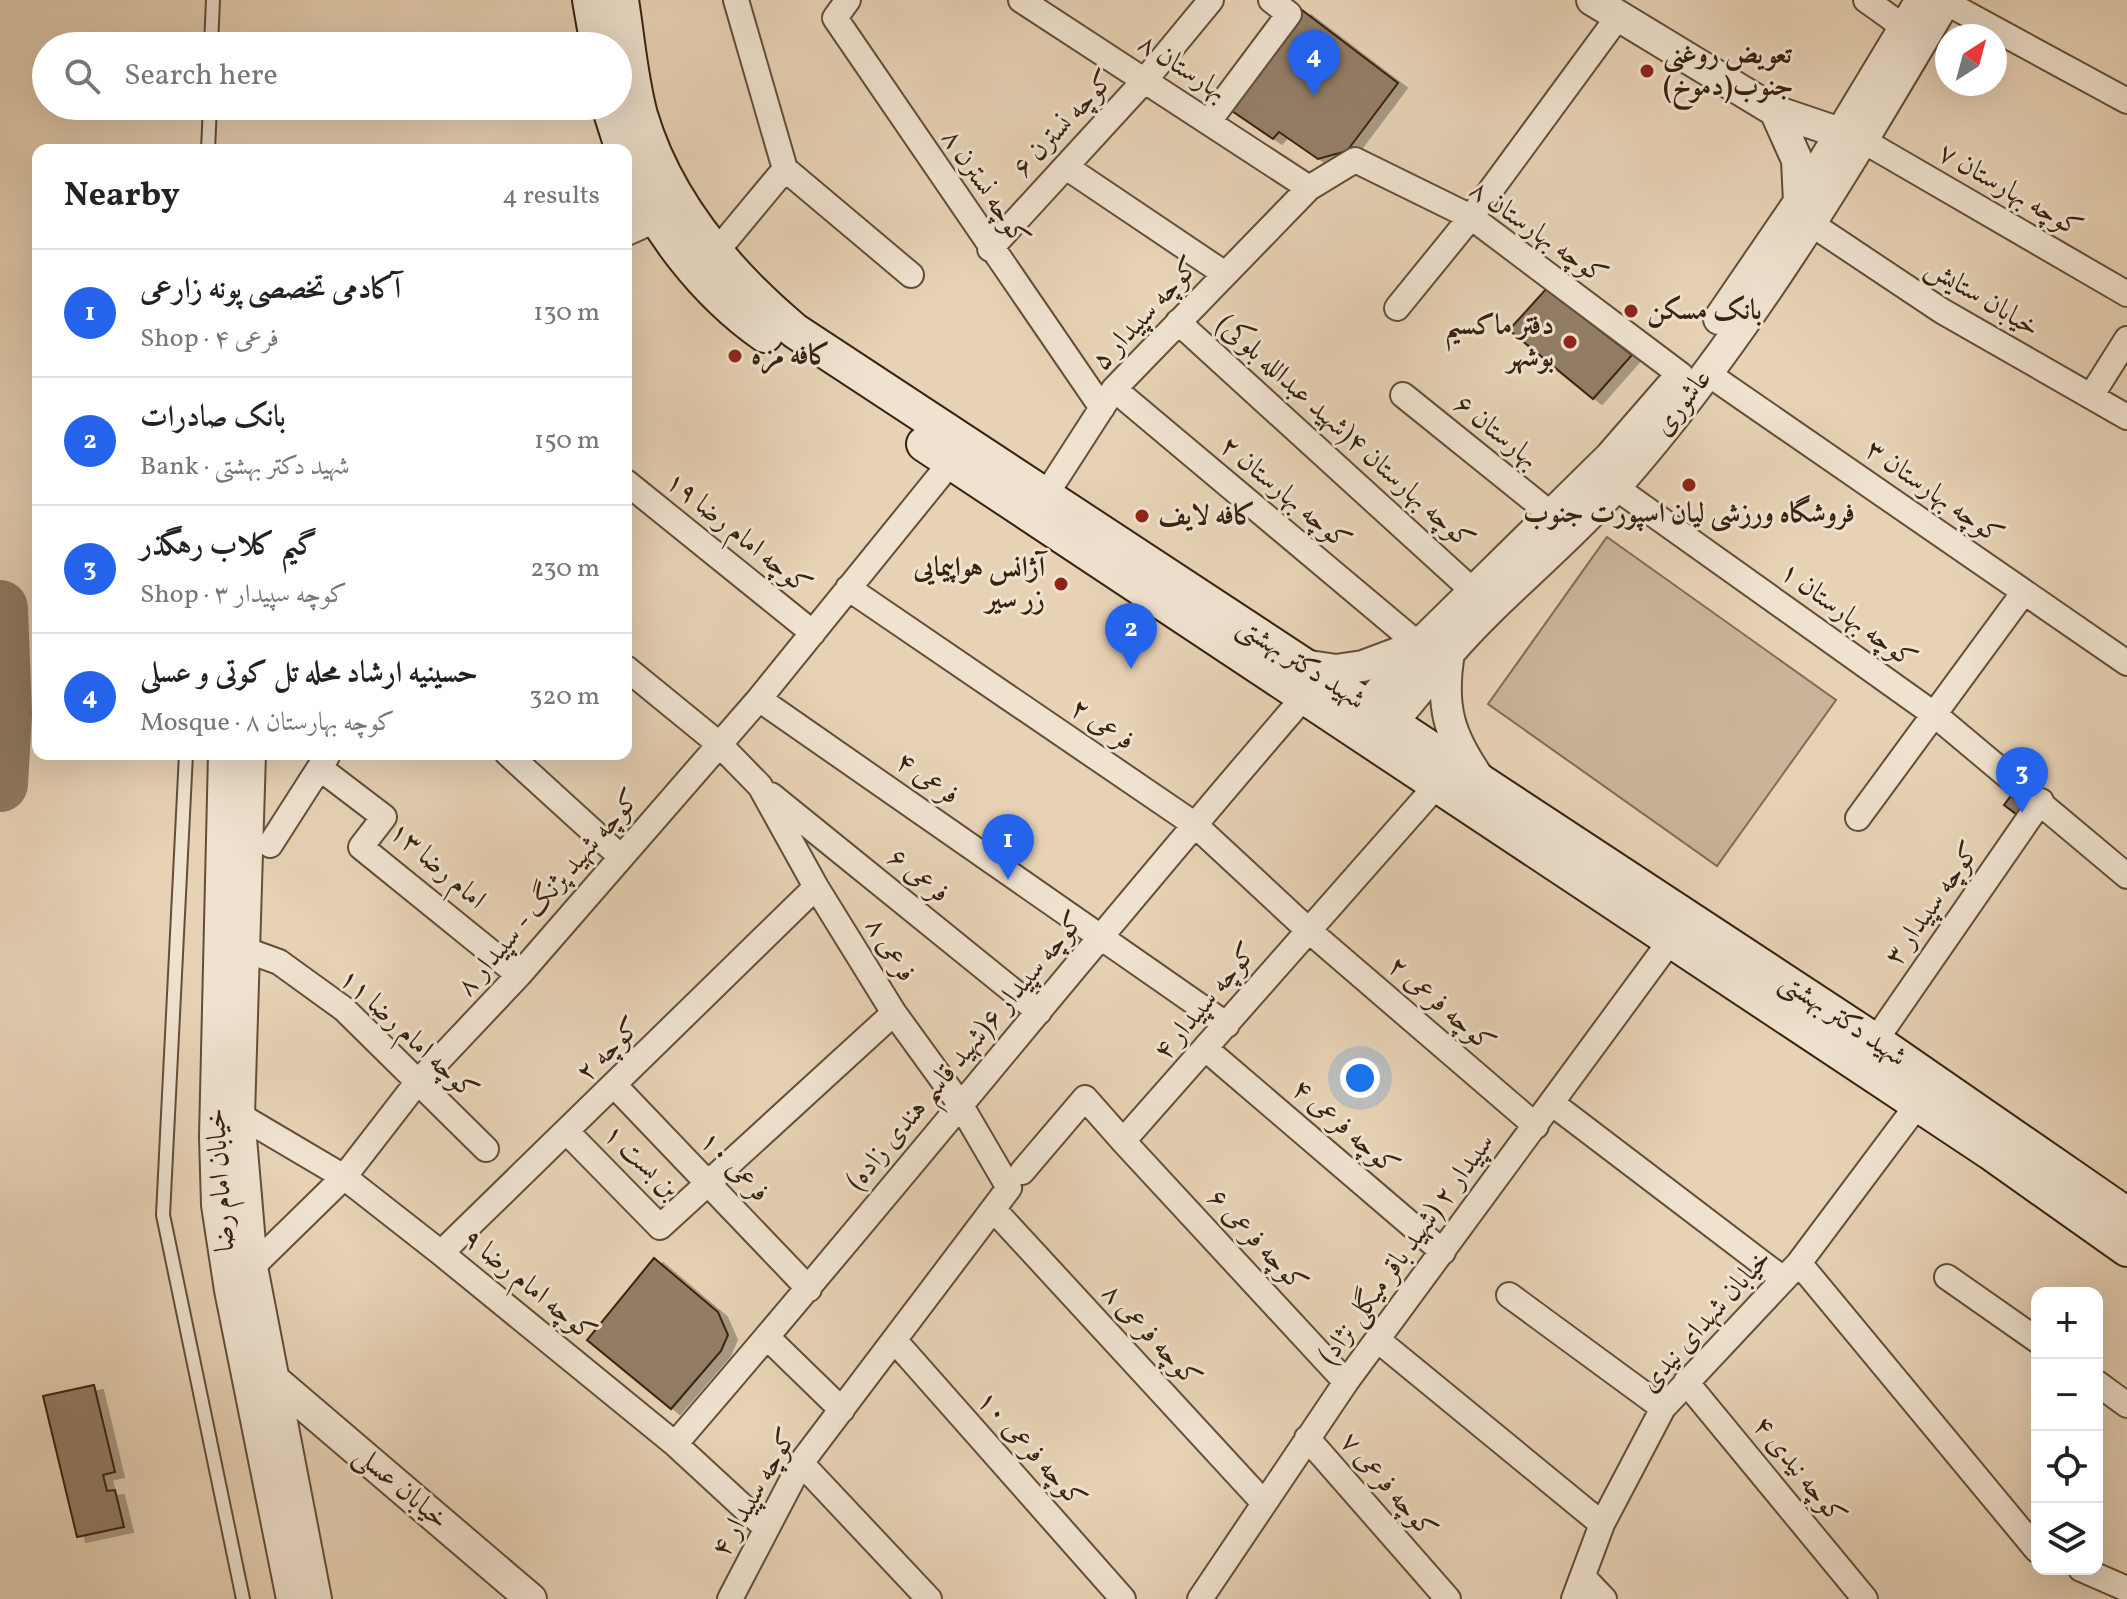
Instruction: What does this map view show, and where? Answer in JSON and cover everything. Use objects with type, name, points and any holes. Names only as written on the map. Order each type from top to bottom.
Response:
[{"type":"main road","points":[[590,0],[596,32]]},
{"type":"main road","name":"شهید دکتر بهشتی","points":[[621,0],[626,32]]},
{"type":"main road","name":"شهید دکتر بهشتی","points":[[632,68],[639,112],[640,195],[720,297],[760,332],[951,462],[1304,681],[1481,782],[1875,1041],[2127,1215]]},
{"type":"main road","points":[[613,120],[621,144]]},
{"type":"main road","name":"شهید دکتر بهشتی","points":[[640,195],[716,252],[748,291],[795,331],[1045,496],[1304,681]]},
{"type":"main road","name":"شهید دکتر بهشتی","points":[[1374,723],[1437,785],[1918,1104],[2127,1249]]},
{"type":"street","points":[[736,0],[785,169],[911,275]]},
{"type":"street","name":"کوچه نسترن ۸","points":[[848,0],[835,18],[990,249],[1108,399]]},
{"type":"street","name":"بهارستان ۸","points":[[1021,0],[1309,188]]},
{"type":"street","name":"کوچه نسترن ۶","points":[[990,249],[1145,80],[1211,0]]},
{"type":"street","points":[[1209,121],[1289,14],[1271,0]]},
{"type":"street","points":[[1592,0],[1775,111],[1851,138]]},
{"type":"street","points":[[1866,0],[1905,28]]},
{"type":"street","points":[[1937,1],[2127,101]]},
{"type":"street","name":"عاشوری","points":[[1851,138],[1905,28],[1937,1]]},
{"type":"street","name":"عاشوری","points":[[1304,681],[1336,670],[1363,666],[1452,636],[1615,487],[1804,213],[1937,1]]},
{"type":"street","points":[[1397,308],[1471,217],[1618,17]]},
{"type":"street","points":[[1775,111],[1797,160],[1804,213]]},
{"type":"street","name":"کوچه بهارستان ۷","points":[[1851,138],[2127,294]]},
{"type":"street","name":"کوچه بهارستان ۸","points":[[1309,188],[1355,160],[1471,217],[1694,374]]},
{"type":"street","points":[[1066,167],[1225,274]]},
{"type":"street","points":[[716,252],[785,169]]},
{"type":"street","name":"کوچه سپیدار ۵","points":[[1045,496],[1108,399],[1178,322],[1309,188]]},
{"type":"street","name":"خیابان ستایش","points":[[1804,213],[1942,311],[2127,417]]},
{"type":"street","name":"کوچه بهارستان ۴(شهید عبدالله بلوکی)","points":[[1178,322],[1472,590]]},
{"type":"street","points":[[2091,396],[2127,339]]},
{"type":"street","name":"عاشوری","points":[[1452,636],[1472,590],[1694,374]]},
{"type":"street","name":"کوچه بهارستان ۳","points":[[1694,374],[2127,663]]},
{"type":"street","name":"بهارستان ۶","points":[[1403,395],[1552,515]]},
{"type":"street","name":"کوچه بهارستان ۲","points":[[1108,399],[1419,645]]},
{"type":"street","name":"کوچه شهید پژنگ - سپیدار ۸","points":[[252,1267],[344,1177],[416,1084],[519,975],[759,699],[951,462]]},
{"type":"street","name":"کوچه امام رضا ۱۹","points":[[632,487],[813,633]]},
{"type":"street","name":"کوچه بهارستان ۱","points":[[1615,487],[1935,715],[2127,876]]},
{"type":"street","name":"فرعی ۲","points":[[848,588],[1194,824],[1307,929]]},
{"type":"street","points":[[1858,818],[2024,592]]},
{"type":"street","points":[[1374,723],[1452,636]]},
{"type":"street","points":[[1452,636],[1444,687],[1447,715],[1458,750],[1481,782]]},
{"type":"street","points":[[1374,723],[1419,645]]},
{"type":"street","name":"فرعی ۸","points":[[632,673],[719,744],[760,786],[816,887],[894,1013],[1016,1180]]},
{"type":"street","name":"کوچه سپیدار ۶(شهید قاسم هندی زاده)","points":[[675,1444],[809,1289],[1102,936],[1194,824],[1304,681]]},
{"type":"street","name":"فرعی ۴","points":[[759,699],[1102,936]]},
{"type":"street","name":"خیابان امام رضا","points":[[224,760],[215,1121],[217,1205],[230,1290],[314,1594]]},
{"type":"street","name":"خیابان امام رضا","points":[[250,760],[239,1115],[252,1267],[314,1594]]},
{"type":"street","points":[[515,760],[621,857]]},
{"type":"street","points":[[270,845],[325,761]]},
{"type":"street","name":"امام رضا ۱۳","points":[[325,761],[384,817],[361,847],[519,975]]},
{"type":"street","name":"کوچه سپیدار ۴","points":[[735,1597],[765,1527],[801,1463],[1016,1180],[1085,1098],[1123,1141],[1207,1050],[1307,929],[1437,785]]},
{"type":"street","name":"فرعی ۶","points":[[760,786],[1039,1012]]},
{"type":"street","name":"کوچه سپیدار ۳","points":[[1875,1041],[2041,801]]},
{"type":"street","name":"کوچه ۲","points":[[441,1253],[568,1133],[816,887]]},
{"type":"street","name":"کوچه فرعی ۲","points":[[1307,929],[1536,1126]]},
{"type":"street","points":[[1102,936],[1227,1025]]},
{"type":"street","name":"سپیدار ۲ (شهید باقر میگلی نژاد)","points":[[1200,1599],[1346,1382],[1671,940]]},
{"type":"street","name":"کوچه امام رضا ۱۱","points":[[243,949],[279,962],[344,1009],[416,1084],[486,1149]]},
{"type":"street","points":[[708,1181],[894,1013]]},
{"type":"street","name":"کوچه فرعی ۴","points":[[1207,1050],[1443,1252]]},
{"type":"street","name":"فرعی ۱۰","points":[[615,1086],[809,1289]]},
{"type":"street","points":[[1553,1104],[1676,1198],[1791,1271],[2031,1544]]},
{"type":"street","name":"خیابان شهدای نیدی","points":[[1578,1588],[1602,1524],[1663,1408],[1791,1271],[1918,1104]]},
{"type":"street","name":"کوچه امام رضا ۹","points":[[239,1115],[344,1177],[675,1444],[765,1527]]},
{"type":"street","name":"بن بست ۱","points":[[568,1133],[660,1227],[708,1181]]},
{"type":"street","name":"کوچه فرعی ۶","points":[[1123,1141],[1346,1382]]},
{"type":"street","name":"کوچه فرعی ۸","points":[[994,1210],[1264,1503]]},
{"type":"street","points":[[1947,1277],[2031,1336]]},
{"type":"street","points":[[1509,1295],[1663,1408]]},
{"type":"street","points":[[767,1337],[842,1410]]},
{"type":"street","name":"کوچه فرعی ۱۰","points":[[895,1341],[1123,1599]]},
{"type":"street","points":[[1379,1341],[1602,1524]]},
{"type":"street","name":"خیابان عسلی","points":[[271,1377],[531,1599]]},
{"type":"street","name":"کوچه نیدی ۴","points":[[1686,1382],[1865,1599]]},
{"type":"street","points":[[2103,1387],[2127,1405]]},
{"type":"street","name":"کوچه فرعی ۷","points":[[1307,1438],[1448,1599]]},
{"type":"street","points":[[801,1463],[929,1599]]},
{"type":"street","points":[[2095,1575],[2127,1589]]},
{"type":"street","points":[[1578,1588],[1604,1599]]},
{"type":"lane","points":[[212,32],[213,0]]},
{"type":"lane","points":[[208,144],[209,120]]},
{"type":"lane","points":[[186,760],[163,1215],[243,1599]]},
{"type":"shaded area","points":[[1607,537],[1836,700],[1717,866],[1488,704]]},
{"type":"building","points":[[1302,10],[1398,83],[1347,151],[1318,159],[1279,132],[1273,139],[1229,109]]},
{"type":"building","name":"دفتر ماکسیم بوشهر","points":[[1546,289],[1632,355],[1593,399],[1509,330]]},
{"type":"building","points":[[2016,789],[2035,805],[2024,820],[2004,805]]},
{"type":"building","points":[[654,1258],[718,1312],[728,1335],[721,1351],[671,1409],[587,1340]]},
{"type":"building","points":[[94,1385],[115,1472],[103,1475],[107,1491],[115,1490],[124,1527],[77,1537],[43,1396]]},
{"type":"taxiway","points":[[0,608],[4,714],[0,784]]},
{"type":"place","name":"تعويض روغنی جنوب(دموخ)","points":[[1647,71]]},
{"type":"place","name":"حسینیه ارشاد محله تل کوتی و عسلی","points":[[1314,96]]},
{"type":"place","name":"بانک مسکن","points":[[1631,311]]},
{"type":"place","name":"دفتر ماکسیم بوشهر","points":[[1570,342]]},
{"type":"place","name":"کافه مزه","points":[[735,356]]},
{"type":"place","name":"فروشگاه ورزشی لیان اسپورت جنوب","points":[[1689,485]]},
{"type":"place","name":"کافه لایف","points":[[1142,516]]},
{"type":"place","name":"آژانس هواپیمایی زر سیر","points":[[1061,584]]},
{"type":"place","name":"بانک صادرات","points":[[1131,669]]},
{"type":"place","name":"گیم کلاب رهگذر","points":[[2022,813]]},
{"type":"place","name":"آکادمی تخصصی پونه زارعی","points":[[1008,880]]}]
